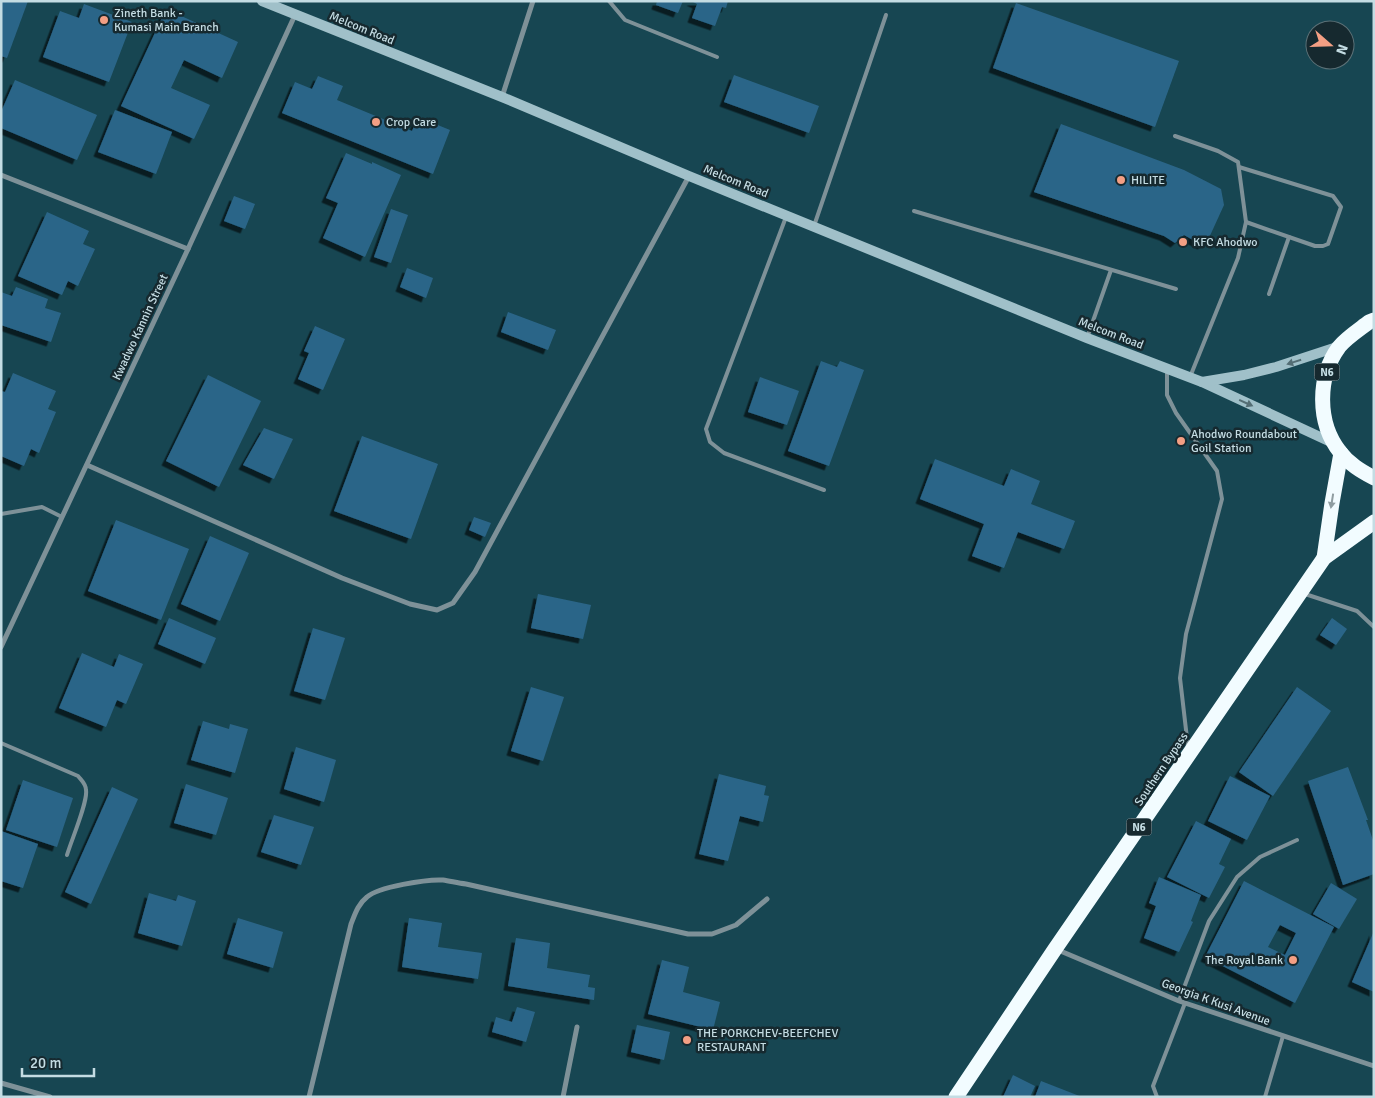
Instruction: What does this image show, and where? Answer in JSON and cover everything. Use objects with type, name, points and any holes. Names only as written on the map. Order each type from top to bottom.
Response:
[{"type":"highway","name":"N6","points":[[1372,319],[1340,346],[1327,368],[1322,394],[1324,419],[1337,448],[1357,469],[1374,478]]},
{"type":"highway","name":"Southern Bypass","points":[[1324,558],[1337,448]]},
{"type":"highway","name":"Southern Bypass","points":[[956,1097],[1055,949],[1324,558],[1374,522]]},
{"type":"main road","name":"Melcom Road","points":[[262,1],[502,97],[689,176],[1087,338],[1190,377],[1337,448]]},
{"type":"main road","points":[[1202,382],[1276,367],[1340,346]]},
{"type":"street","points":[[502,97],[534,1]]},
{"type":"street","name":"Kwadwo Kannin Street","points":[[1,648],[188,249],[295,15]]},
{"type":"street","points":[[1,175],[188,249]]},
{"type":"street","points":[[87,465],[342,578],[410,604],[437,610],[453,603],[475,572],[689,176]]},
{"type":"street","points":[[308,1097],[351,924],[358,907],[367,896],[381,890],[423,881],[443,880],[688,934],[712,934],[736,925],[767,899]]},
{"type":"street","name":"Georgia K Kusi Avenue","points":[[1055,949],[1179,1001],[1374,1066]]},
{"type":"street","points":[[563,1097],[577,1027]]},
{"type":"street","points":[[1,1083],[50,1097]]},
{"type":"lane","points":[[609,1],[625,20],[717,57]]},
{"type":"lane","points":[[814,226],[886,15]]},
{"type":"lane","points":[[1175,136],[1218,151],[1238,162],[1246,222],[1238,258],[1190,377]]},
{"type":"lane","points":[[1239,167],[1333,196],[1341,207],[1328,244],[1323,246],[1315,246],[1246,222]]},
{"type":"lane","points":[[914,211],[1176,289]]},
{"type":"lane","points":[[787,215],[706,429],[710,442],[724,453],[824,490]]},
{"type":"lane","points":[[1269,294],[1288,237]]},
{"type":"lane","points":[[1087,338],[1111,270]]},
{"type":"lane","points":[[1166,368],[1166,395],[1176,413],[1217,471],[1222,500],[1186,634],[1180,678],[1189,755]]},
{"type":"lane","points":[[1,514],[42,508],[62,517]]},
{"type":"lane","points":[[1300,592],[1357,611],[1374,627]]},
{"type":"lane","points":[[1,742],[78,776],[84,783],[87,791],[84,804],[66,854]]},
{"type":"lane","points":[[1179,1001],[1209,921],[1237,877],[1260,856],[1297,840]]},
{"type":"lane","points":[[1157,1097],[1153,1086],[1185,1003]]},
{"type":"lane","points":[[1265,1097],[1283,1036]]},
{"type":"building","points":[[1,1],[28,1],[7,58],[1,56]]},
{"type":"building","points":[[657,1],[683,1],[678,13],[656,5]]},
{"type":"building","points":[[691,1],[728,1],[726,8],[722,7],[715,26],[692,18],[697,4]]},
{"type":"building","points":[[1016,3],[1179,61],[1155,127],[993,68]]},
{"type":"building","points":[[84,4],[132,22],[109,82],[43,57],[60,11],[79,18]]},
{"type":"building","points":[[166,9],[238,42],[222,78],[184,60],[171,88],[210,105],[194,139],[121,106]]},
{"type":"building","points":[[734,75],[819,106],[809,133],[724,102]]},
{"type":"building","points":[[318,76],[343,86],[337,100],[412,131],[418,117],[450,130],[433,174],[282,113],[295,82],[312,89]]},
{"type":"building","points":[[15,80],[97,115],[77,160],[1,128],[1,112]]},
{"type":"building","points":[[115,110],[172,132],[156,174],[98,152]]},
{"type":"building","name":"HILITE","points":[[1061,124],[1184,170],[1221,189],[1224,205],[1208,240],[1202,245],[1184,235],[1175,243],[1164,236],[1034,192]]},
{"type":"building","points":[[346,153],[401,175],[365,257],[323,238],[338,203],[326,198]]},
{"type":"building","points":[[234,196],[255,204],[245,229],[224,221]]},
{"type":"building","points":[[391,209],[408,215],[391,263],[374,257]]},
{"type":"building","points":[[47,212],[89,231],[83,244],[95,249],[78,286],[68,281],[62,295],[18,276]]},
{"type":"building","points":[[407,268],[433,278],[426,298],[400,287]]},
{"type":"building","points":[[16,287],[48,299],[45,308],[61,313],[51,342],[1,325],[1,292],[12,296]]},
{"type":"building","points":[[508,312],[556,330],[548,350],[501,332]]},
{"type":"building","points":[[315,326],[345,339],[323,390],[298,379],[309,353],[304,351]]},
{"type":"building","points":[[821,361],[837,367],[840,361],[864,370],[829,466],[788,451]]},
{"type":"building","points":[[13,373],[56,391],[48,409],[56,412],[39,453],[31,449],[24,466],[1,456],[1,391],[5,392]]},
{"type":"building","points":[[208,375],[261,401],[219,487],[166,461]]},
{"type":"building","points":[[760,377],[799,391],[787,425],[748,412]]},
{"type":"building","points":[[264,428],[293,439],[274,479],[243,465]]},
{"type":"building","points":[[362,436],[438,464],[411,539],[334,511]]},
{"type":"building","points":[[935,459],[1004,486],[1011,469],[1040,481],[1031,504],[1075,521],[1064,549],[1018,532],[1004,568],[972,556],[984,524],[920,499]]},
{"type":"building","points":[[474,517],[491,523],[485,537],[469,530]]},
{"type":"building","points":[[116,520],[189,549],[161,620],[88,591]]},
{"type":"building","points":[[210,536],[249,553],[220,621],[181,604]]},
{"type":"building","points":[[538,594],[591,605],[583,639],[531,628]]},
{"type":"building","points":[[169,618],[216,638],[205,664],[158,644]]},
{"type":"building","points":[[1332,618],[1347,629],[1336,645],[1320,635]]},
{"type":"building","points":[[313,628],[345,638],[325,700],[294,691]]},
{"type":"building","points":[[82,653],[114,667],[119,654],[143,664],[126,704],[117,700],[106,727],[59,708]]},
{"type":"building","points":[[531,687],[564,697],[543,761],[511,751]]},
{"type":"building","points":[[1297,687],[1331,711],[1273,796],[1239,772]]},
{"type":"building","points":[[203,721],[229,729],[230,724],[248,729],[235,773],[191,760]]},
{"type":"building","points":[[296,747],[336,760],[324,802],[284,789]]},
{"type":"building","points":[[1348,767],[1368,820],[1366,820],[1374,843],[1374,874],[1343,885],[1308,781]]},
{"type":"building","points":[[719,774],[766,786],[764,795],[769,796],[763,822],[740,816],[728,861],[699,854]]},
{"type":"building","points":[[1230,776],[1270,796],[1247,840],[1208,821]]},
{"type":"building","points":[[23,780],[73,798],[57,847],[6,830]]},
{"type":"building","points":[[186,784],[228,798],[216,835],[174,823]]},
{"type":"building","points":[[112,787],[138,799],[91,904],[65,892]]},
{"type":"building","points":[[274,815],[314,827],[301,865],[261,852]]},
{"type":"building","points":[[1196,821],[1231,839],[1219,864],[1225,867],[1209,898],[1167,877]]},
{"type":"building","points":[[1,831],[38,844],[23,888],[1,881]]},
{"type":"building","points":[[1159,877],[1201,895],[1191,921],[1193,922],[1179,952],[1144,938],[1156,906],[1149,903]]},
{"type":"building","points":[[1244,881],[1334,927],[1295,1003],[1205,957]],"holes":[[[1280,925],[1296,933],[1285,955],[1268,947]]]},
{"type":"building","points":[[1331,883],[1357,899],[1339,929],[1313,914]]},
{"type":"building","points":[[149,893],[176,901],[178,895],[196,901],[182,946],[138,933]]},
{"type":"building","points":[[238,918],[283,932],[273,968],[227,954]]},
{"type":"building","points":[[409,918],[442,923],[438,947],[482,953],[478,979],[402,967]]},
{"type":"building","points":[[1374,931],[1374,992],[1352,982]]},
{"type":"building","points":[[516,938],[550,943],[547,968],[590,975],[588,987],[595,988],[594,1000],[508,986]]},
{"type":"building","points":[[662,960],[689,967],[683,992],[720,1002],[713,1030],[648,1014]]},
{"type":"building","points":[[517,1007],[535,1012],[526,1042],[492,1032],[496,1017],[512,1022]]},
{"type":"building","points":[[637,1025],[670,1032],[664,1060],[631,1052]]},
{"type":"building","points":[[1013,1075],[1035,1086],[1030,1097],[1003,1097]]},
{"type":"building","points":[[1041,1081],[1082,1097],[1035,1097]]},
{"type":"place","name":"Zineth Bank - Kumasi Main Branch","points":[[104,20]]},
{"type":"place","name":"Crop Care","points":[[376,122]]},
{"type":"place","name":"HILITE","points":[[1121,180]]},
{"type":"place","name":"KFC Ahodwo","points":[[1183,242]]},
{"type":"place","name":"Ahodwo Roundabout Goil Station","points":[[1181,441]]},
{"type":"place","name":"The Royal Bank","points":[[1293,960]]},
{"type":"place","name":"THE PORKCHEV-BEEFCHEV RESTAURANT","points":[[687,1040]]}]
